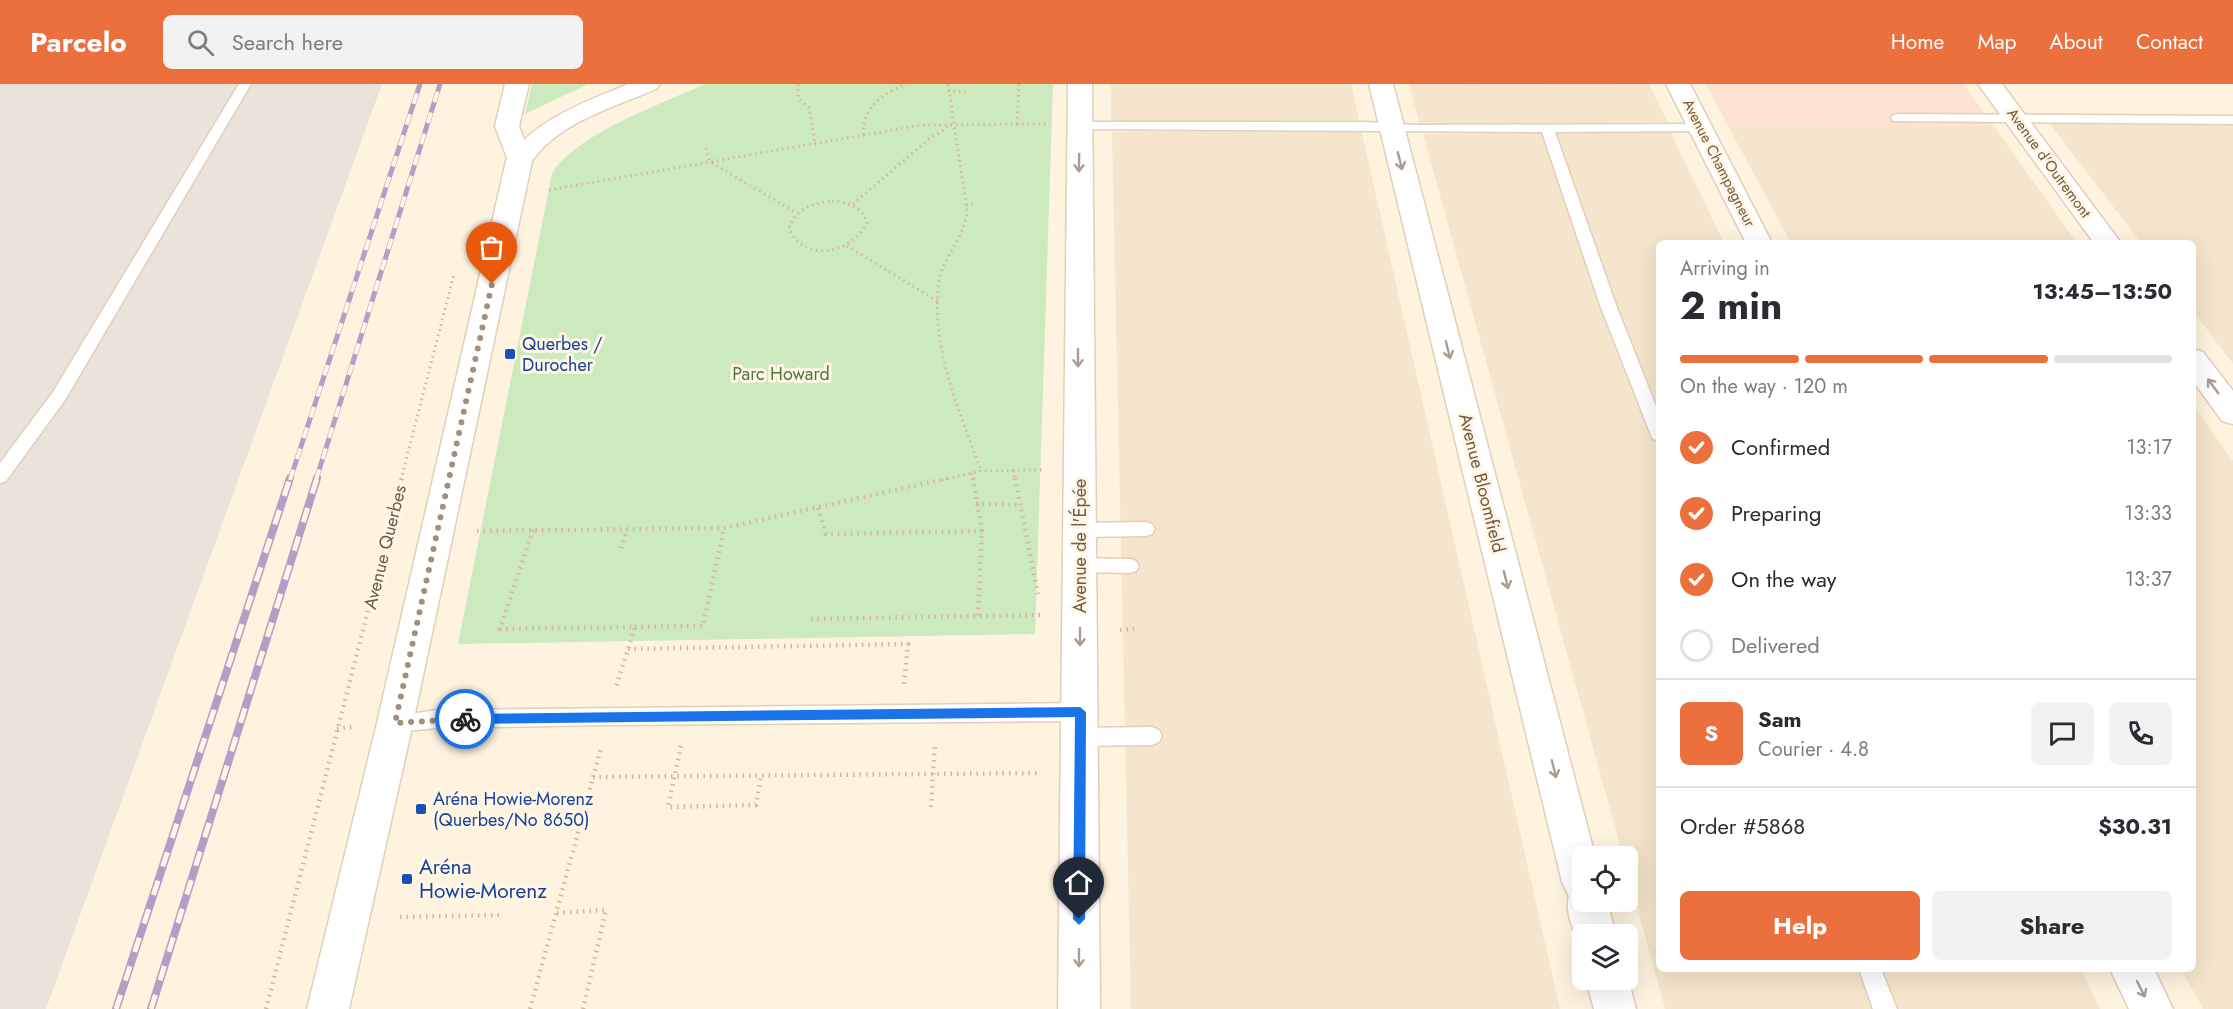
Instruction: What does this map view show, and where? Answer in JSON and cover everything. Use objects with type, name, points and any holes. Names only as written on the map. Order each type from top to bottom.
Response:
[{"type":"street","points":[[517,84],[507,126],[519,161]]},
{"type":"street","points":[[328,1009],[395,723],[519,161],[527,148],[548,132],[648,84]]},
{"type":"street","name":"Avenue de l'Épée","points":[[1079,1009],[1079,530],[1065,125],[1080,84]]},
{"type":"street","name":"Avenue Bloomfield","points":[[1381,84],[1573,846]]},
{"type":"street","name":"Avenue Champagneur","points":[[1678,84],[1758,240]]},
{"type":"street","name":"Avenue d'Outremont","points":[[1990,84],[2106,240]]},
{"type":"street","points":[[2196,363],[2233,413]]},
{"type":"street","points":[[2133,972],[2152,1009]]},
{"type":"street","points":[[1610,990],[1615,1009]]},
{"type":"lane","points":[[0,476],[59,396],[245,84]]},
{"type":"lane","points":[[1898,118],[2233,120]]},
{"type":"lane","points":[[1065,125],[1417,129],[1700,127]]},
{"type":"lane","points":[[1547,128],[1608,305],[1656,427]]},
{"type":"lane","points":[[1079,530],[1146,529]]},
{"type":"lane","points":[[1079,565],[1130,566]]},
{"type":"lane","points":[[395,723],[438,719],[609,716],[1080,725],[1152,736]]},
{"type":"lane","points":[[1871,972],[1885,1009]]},
{"type":"path","points":[[798,84],[798,98],[809,108],[815,144]]},
{"type":"path","points":[[863,135],[863,120],[866,112],[879,97],[907,84]]},
{"type":"path","points":[[948,84],[952,125],[966,205],[966,224],[939,278],[940,328],[946,359],[981,471]]},
{"type":"path","points":[[1017,124],[1019,84]]},
{"type":"path","points":[[948,91],[968,92]]},
{"type":"path","points":[[544,191],[921,125],[1065,125]]},
{"type":"path","points":[[853,204],[929,139],[952,125]]},
{"type":"path","points":[[706,148],[710,162],[797,213]]},
{"type":"path","points":[[825,201],[853,204],[863,212],[867,223],[861,236],[846,246],[820,250],[808,249],[791,237],[789,229],[791,221],[797,213],[807,207],[825,201]]},
{"type":"path","points":[[966,205],[975,204]]},
{"type":"path","points":[[846,246],[939,302]]},
{"type":"path","name":"Avenue Querbes","points":[[266,1009],[456,265]]},
{"type":"path","points":[[1013,470],[1039,598]]},
{"type":"path","points":[[476,531],[724,528],[981,471],[1048,470]]},
{"type":"path","points":[[972,473],[982,531],[978,616]]},
{"type":"path","points":[[976,504],[1021,505]]},
{"type":"path","points":[[818,508],[826,536],[982,531]]},
{"type":"path","points":[[675,528],[676,522]]},
{"type":"path","points":[[533,530],[500,629],[703,626],[724,528]]},
{"type":"path","points":[[621,548],[627,529]]},
{"type":"path","points":[[811,618],[1044,615],[1041,607]]},
{"type":"path","points":[[614,696],[635,627]]},
{"type":"path","points":[[1115,630],[1134,629]]},
{"type":"path","points":[[628,649],[908,644],[903,693]]},
{"type":"path","points":[[530,1009],[604,738]]},
{"type":"path","points":[[931,807],[933,773]]},
{"type":"path","points":[[593,777],[1040,773]]},
{"type":"path","points":[[674,776],[668,807],[756,807],[761,775]]},
{"type":"path","points":[[556,913],[566,910],[606,910],[583,1009]]},
{"type":"path","points":[[400,917],[504,915]]},
{"type":"shaded area","points":[[0,84],[382,84],[46,1009],[0,1009]]},
{"type":"shaded area","points":[[1111,84],[1351,84],[1359,120],[1111,122]]},
{"type":"shaded area","points":[[1408,84],[1650,84],[1650,86],[1410,88]]},
{"type":"shaded area","points":[[1706,84],[1963,84],[1994,126],[1727,124]]},
{"type":"shaded area","points":[[1650,86],[1668,122],[1420,125],[1410,88]]},
{"type":"shaded area","points":[[1727,124],[1994,126],[2075,240],[1789,240]]},
{"type":"shaded area","points":[[2050,124],[2233,125],[2233,364],[2196,315],[2196,240],[2139,240]]},
{"type":"shaded area","points":[[1361,129],[1560,1009],[1131,1009],[1112,132]]},
{"type":"shaded area","points":[[1670,131],[1723,240],[1656,240],[1656,972],[2082,972],[2100,1009],[1665,1009],[1638,910],[1638,846],[1620,846],[1423,134]]},
{"type":"shaded area","points":[[2196,409],[2233,461],[2233,1009],[2203,1009],[2183,972],[2196,972]]},
{"type":"green space","points":[[532,84],[588,84],[525,114]]},
{"type":"green space","name":"Parc Howard","points":[[705,84],[1053,84],[1035,634],[458,644],[552,174],[563,159],[599,133]]},
{"type":"railway","points":[[290,480],[420,84]]},
{"type":"railway","points":[[316,480],[440,84]]},
{"type":"railway","points":[[116,1009],[290,478]]},
{"type":"railway","points":[[151,1009],[317,478]]},
{"type":"way so far","points":[[465,719],[395,723],[492,284]]},
{"type":"place","name":"Querbes / Durocher","points":[[510,354]]},
{"type":"place","name":"Aréna Howie-Morenz (Querbes/No 8650)","points":[[421,809]]},
{"type":"place","name":"Aréna Howie-Morenz","points":[[407,879]]},
{"type":"route","points":[[465,719],[1080,712],[1079,919]]}]
